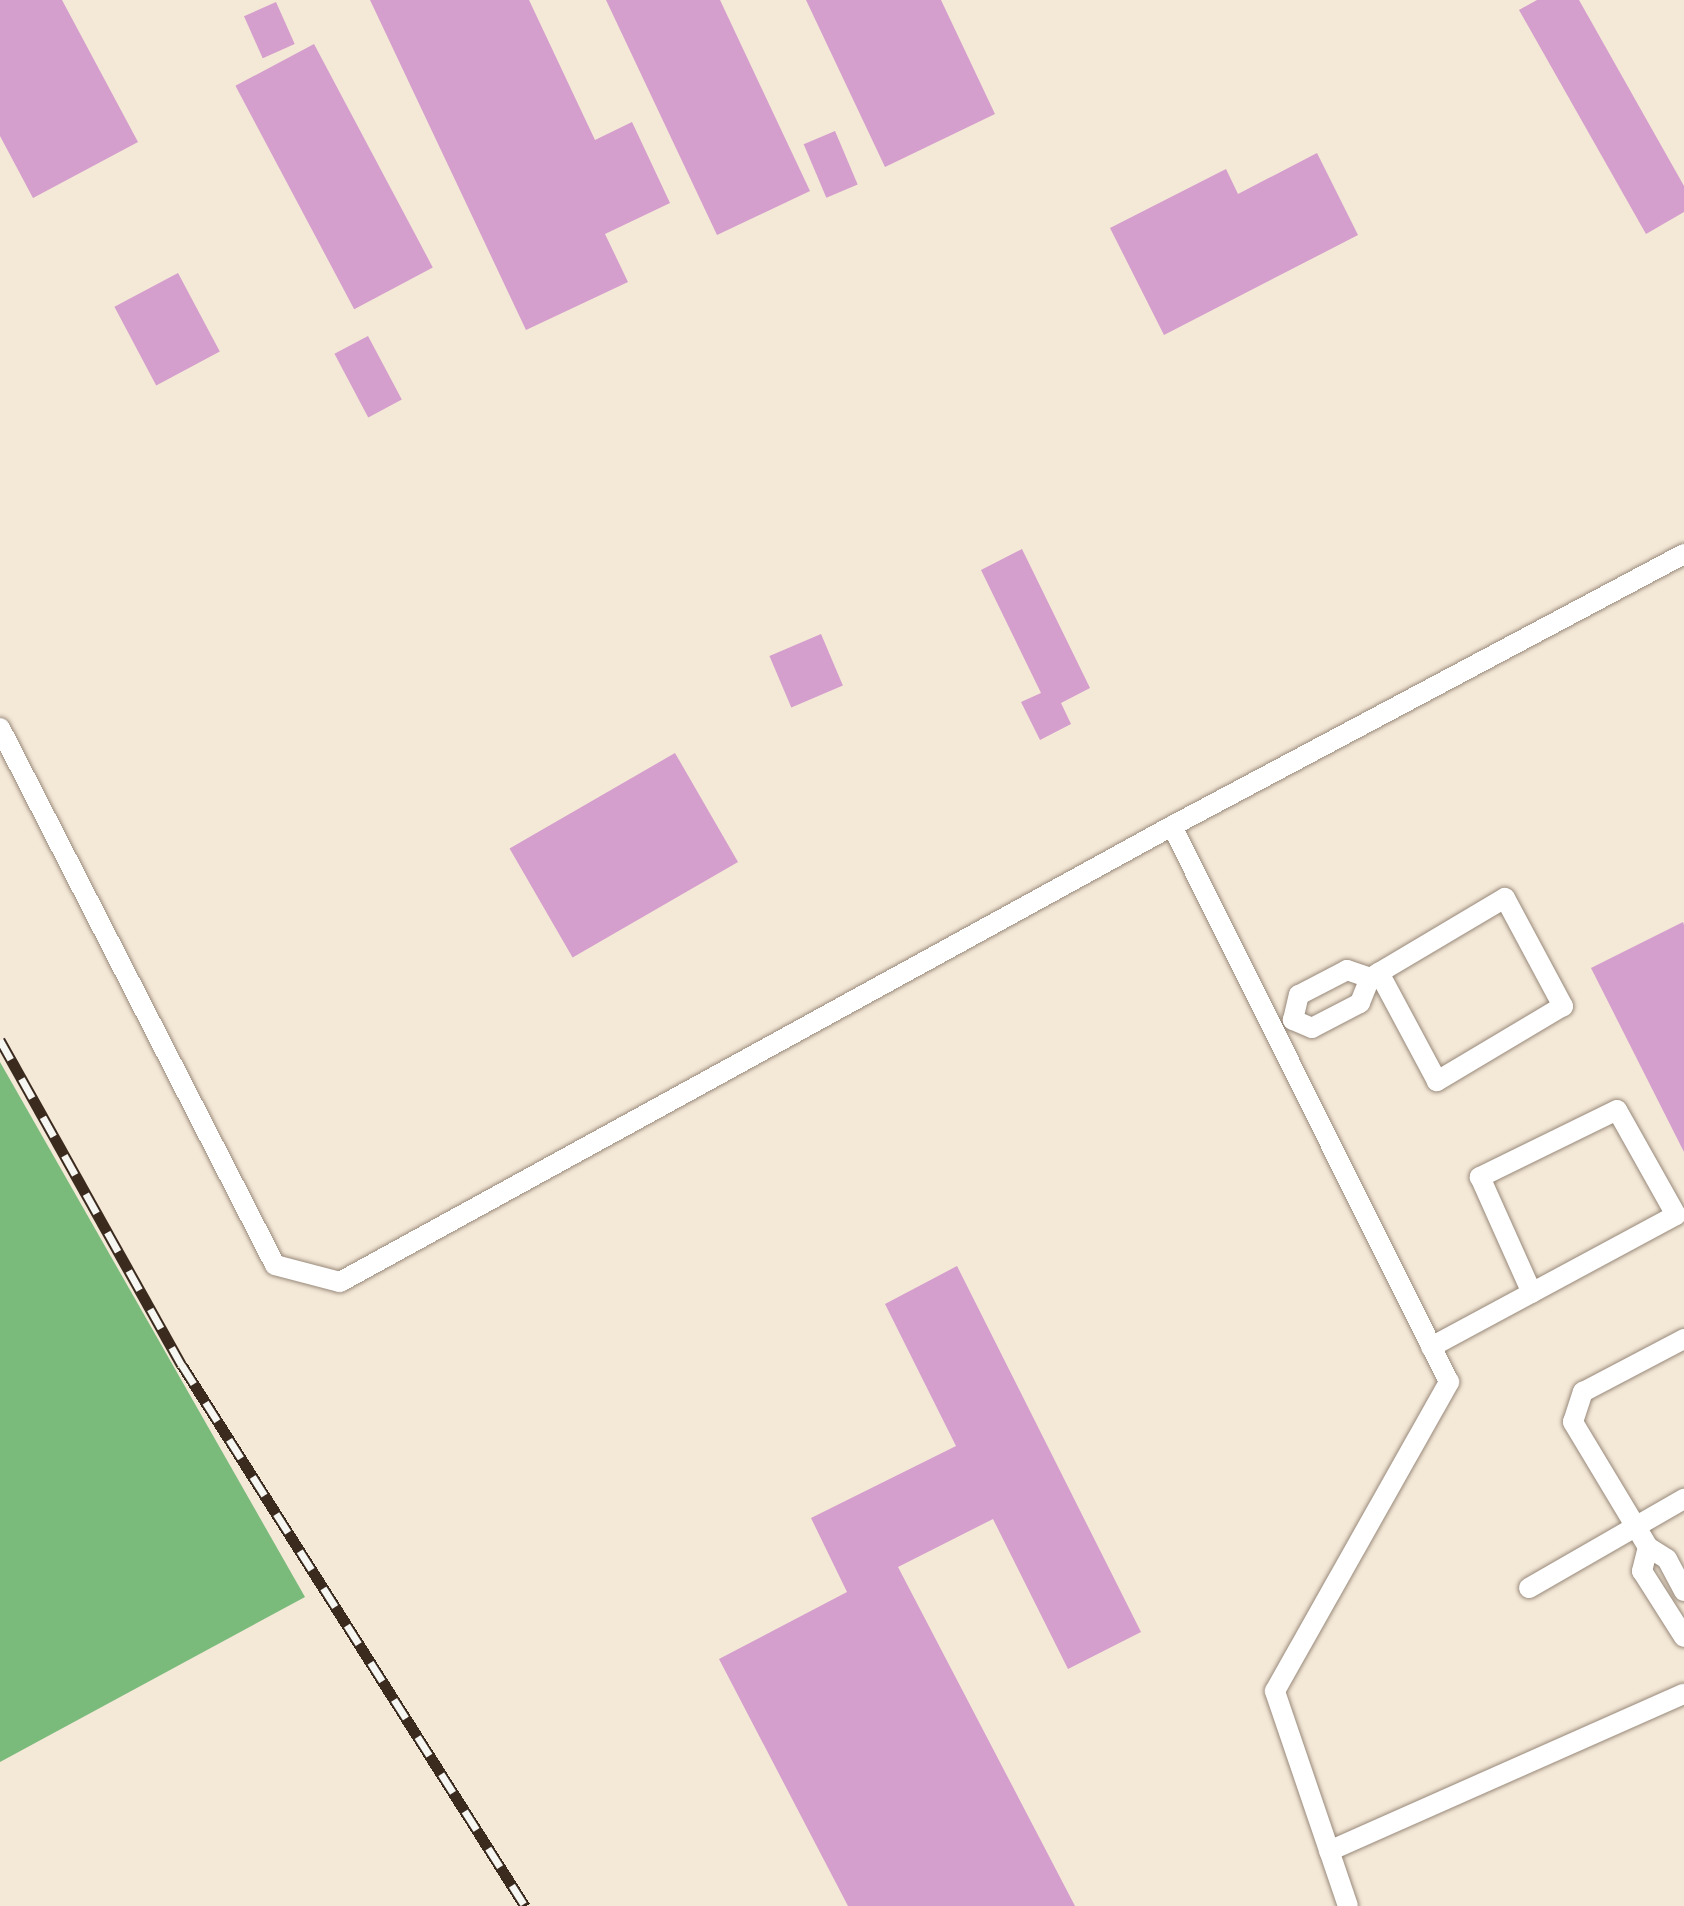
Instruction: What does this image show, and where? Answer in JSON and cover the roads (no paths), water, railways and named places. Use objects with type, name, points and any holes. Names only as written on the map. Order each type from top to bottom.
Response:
[{"type":"lane","points":[[0,728],[275,1265],[340,1282],[1172,826],[1684,554]]},
{"type":"lane","points":[[1172,826],[1284,1026],[1449,1382],[1275,1692],[1348,1906]]},
{"type":"lane","points":[[1284,1026],[1298,994],[1347,970],[1374,975],[1437,1080],[1563,1006],[1504,898],[1374,975],[1360,1003],[1312,1028],[1284,1026]]},
{"type":"lane","points":[[1431,1346],[1532,1292],[1676,1215],[1617,1110],[1480,1177],[1532,1292]]},
{"type":"lane","points":[[1684,1340],[1583,1392],[1573,1422],[1638,1524],[1648,1547],[1667,1559],[1684,1591]]},
{"type":"lane","points":[[1529,1588],[1684,1499]]},
{"type":"lane","points":[[1648,1547],[1642,1571],[1684,1637]]},
{"type":"lane","points":[[1329,1852],[1684,1694]]},
{"type":"railway","points":[[0,1040],[182,1365],[525,1906]]}]
